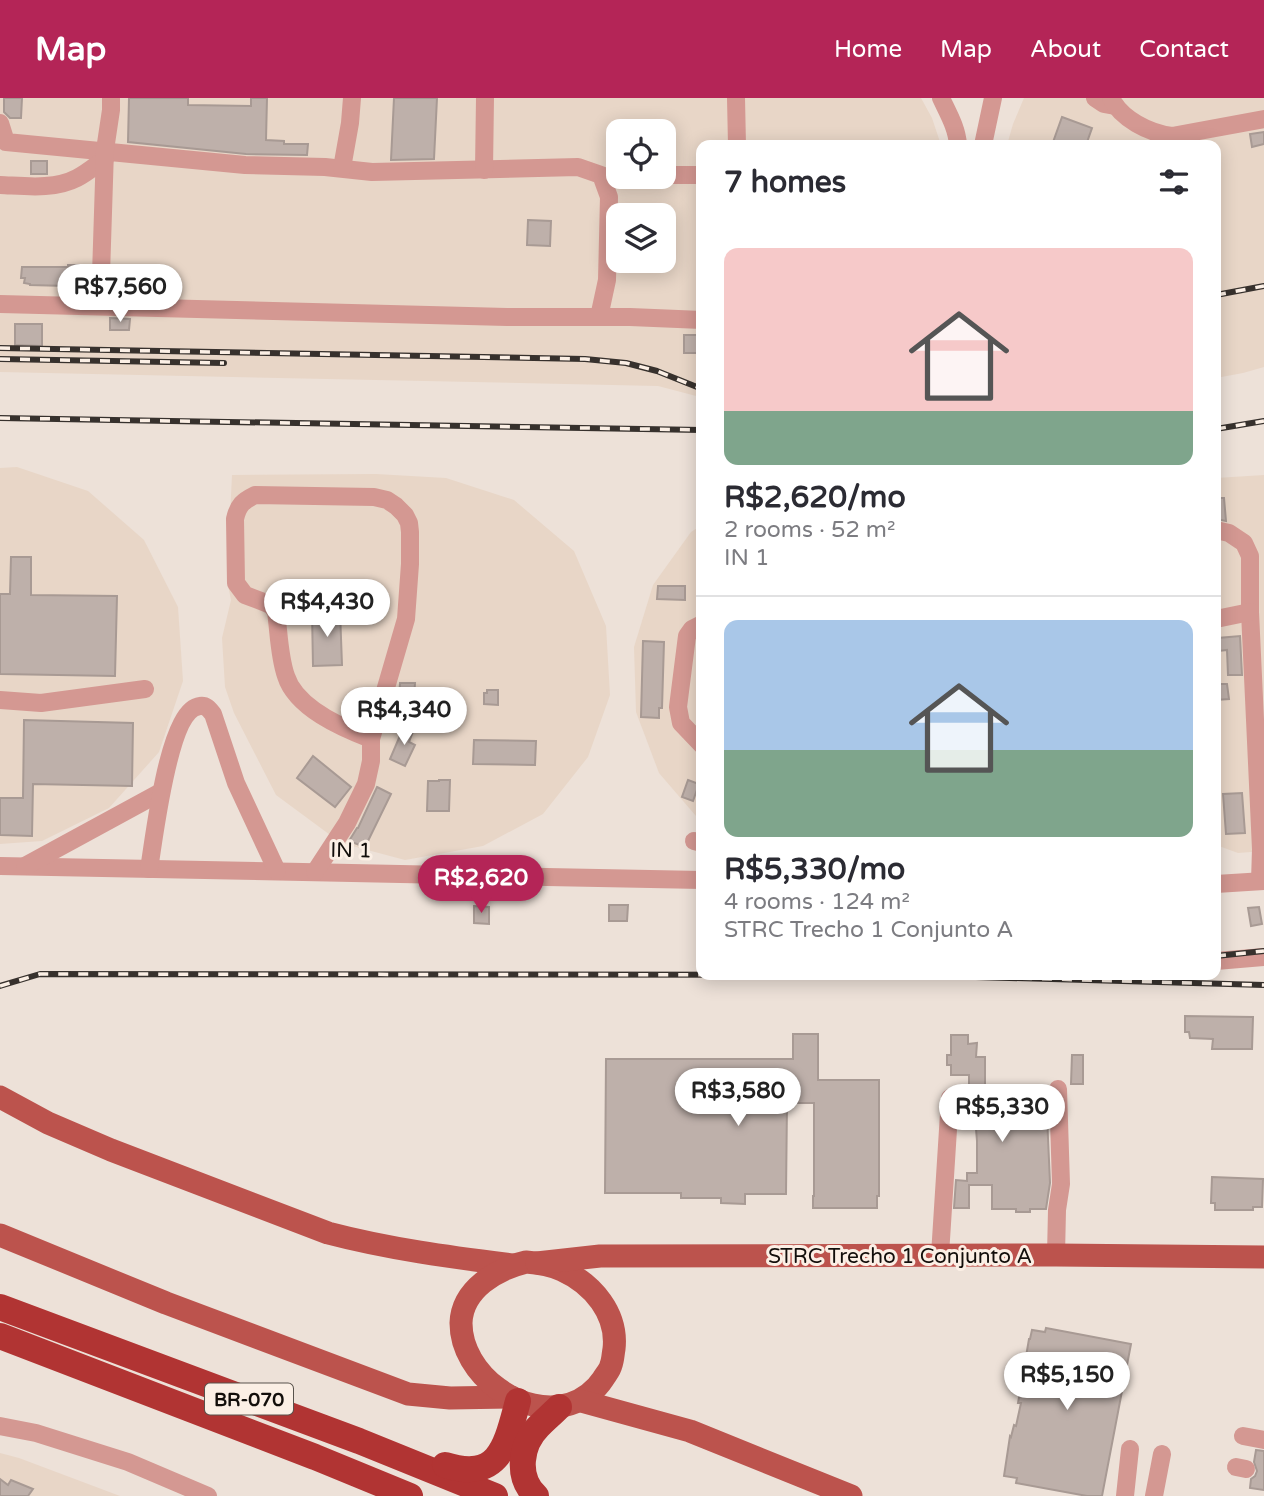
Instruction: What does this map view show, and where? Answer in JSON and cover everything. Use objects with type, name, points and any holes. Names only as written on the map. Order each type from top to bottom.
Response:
[{"type":"highway","name":"BR-070","points":[[0,1307],[359,1441],[495,1496]]},
{"type":"highway","name":"BR-070","points":[[0,1336],[410,1496]]},
{"type":"highway","points":[[359,1441],[458,1469],[472,1470],[486,1466],[496,1459],[504,1447],[514,1399]]},
{"type":"highway","points":[[536,1496],[526,1485],[523,1470],[523,1454],[528,1440],[537,1427],[570,1404]]},
{"type":"main road","points":[[0,1097],[48,1123],[111,1150],[328,1233],[397,1249],[513,1265]]},
{"type":"main road","points":[[0,1235],[166,1303],[408,1394],[514,1399],[536,1406],[570,1404],[690,1431],[851,1496]]},
{"type":"main road","name":"STRC Trecho 1 Conjunto A","points":[[537,1263],[600,1256],[1264,1257]]},
{"type":"main road","points":[[514,1399],[480,1372],[465,1345],[461,1323],[464,1309],[473,1293],[487,1277],[526,1262],[562,1270],[579,1280],[600,1299],[610,1314],[615,1338],[612,1364],[600,1384],[570,1404]]},
{"type":"street","points":[[100,306],[105,155],[111,98]]},
{"type":"street","points":[[342,168],[351,123],[352,98]]},
{"type":"street","points":[[484,170],[485,98]]},
{"type":"street","points":[[736,98],[737,140]]},
{"type":"street","points":[[941,98],[957,140]]},
{"type":"street","points":[[984,140],[993,98]]},
{"type":"street","points":[[1107,101],[1136,123],[1167,140],[1264,119]]},
{"type":"street","points":[[0,123],[3,142],[105,155],[342,168],[372,173],[578,167],[606,174]]},
{"type":"street","points":[[0,185],[38,186],[67,182],[78,177],[105,155]]},
{"type":"street","points":[[676,175],[696,175]]},
{"type":"street","points":[[599,317],[607,280],[609,189]]},
{"type":"street","points":[[0,304],[696,320]]},
{"type":"street","points":[[315,872],[347,823],[366,784],[371,761],[371,739],[406,619],[410,532],[405,515],[387,500],[374,497],[255,495],[237,508],[236,583],[245,595],[272,606],[276,612],[286,678],[296,695],[337,724],[371,739]]},
{"type":"street","points":[[1221,531],[1244,543],[1251,556],[1250,612],[1262,881],[1221,884]]},
{"type":"street","points":[[1221,618],[1250,612]]},
{"type":"street","points":[[696,627],[687,636],[677,707],[681,723],[696,739]]},
{"type":"street","points":[[0,700],[41,703],[145,689]]},
{"type":"street","points":[[149,869],[160,792],[176,733],[188,711],[196,706],[203,706],[209,709],[217,723],[236,783],[277,872]]},
{"type":"street","points":[[24,866],[160,792]]},
{"type":"street","name":"IN 1","points":[[0,866],[696,880]]},
{"type":"street","points":[[1221,961],[1264,957]]},
{"type":"street","points":[[1056,1255],[1057,1210],[1061,1184],[1058,1089]]},
{"type":"street","points":[[940,1255],[950,1097]]},
{"type":"street","points":[[0,1426],[36,1433],[128,1462],[208,1496]]},
{"type":"street","points":[[1243,1436],[1264,1440]]},
{"type":"street","points":[[1125,1496],[1130,1449]]},
{"type":"street","points":[[1154,1496],[1162,1454]]},
{"type":"shaded area","points":[[0,98],[921,98],[939,140],[696,140],[696,396],[658,386],[0,372]]},
{"type":"shaded area","points":[[1024,98],[1264,98],[1264,367],[1221,377],[1221,140],[1008,140]]},
{"type":"shaded area","points":[[17,467],[88,491],[144,540],[178,607],[183,681],[159,752],[109,808],[42,841],[0,844],[0,468]]},
{"type":"shaded area","points":[[376,474],[446,478],[514,500],[574,551],[606,626],[610,695],[588,757],[543,814],[483,846],[405,860],[341,843],[276,795],[234,713],[225,687],[222,638],[231,600],[227,580],[232,475]]},
{"type":"shaded area","points":[[1264,475],[1264,851],[1238,853],[1221,847],[1221,478]]},
{"type":"shaded area","points":[[696,529],[696,816],[659,773],[636,712],[634,647],[653,585]]},
{"type":"shaded area","points":[[0,1453],[19,1458],[120,1496],[0,1496]]},
{"type":"building","points":[[4,98],[22,98],[21,118],[10,118],[4,112]]},
{"type":"building","points":[[129,98],[188,98],[188,105],[251,106],[251,98],[267,98],[266,140],[284,141],[284,144],[308,144],[307,155],[246,154],[128,142]]},
{"type":"building","points":[[394,98],[437,98],[434,159],[391,160]]},
{"type":"building","points":[[1062,117],[1092,128],[1088,140],[1054,140]]},
{"type":"building","points":[[1264,132],[1264,144],[1252,147],[1250,134]]},
{"type":"building","points":[[31,161],[47,161],[47,174],[31,174]]},
{"type":"building","points":[[528,220],[551,221],[550,246],[527,245]]},
{"type":"building","points":[[85,265],[83,295],[67,294],[67,286],[30,285],[24,283],[25,278],[21,278],[22,267]]},
{"type":"building","points":[[110,318],[130,319],[129,330],[110,330]]},
{"type":"building","points":[[15,324],[42,324],[42,346],[15,345]]},
{"type":"building","points":[[684,335],[696,335],[696,353],[684,353]]},
{"type":"building","points":[[1221,498],[1224,498],[1226,521],[1221,520]]},
{"type":"building","points":[[11,557],[31,557],[31,595],[117,596],[115,676],[0,674],[0,594],[10,594]]},
{"type":"building","points":[[658,586],[685,586],[685,600],[657,599]]},
{"type":"building","points":[[340,611],[342,665],[313,666],[312,612]]},
{"type":"building","points":[[1240,636],[1242,675],[1228,675],[1227,650],[1221,651],[1221,638]]},
{"type":"building","points":[[643,641],[664,642],[662,708],[659,708],[659,718],[641,717]]},
{"type":"building","points":[[400,683],[415,683],[414,698],[399,698]]},
{"type":"building","points":[[1221,684],[1227,684],[1229,699],[1221,700]]},
{"type":"building","points":[[487,690],[498,690],[498,705],[484,704],[484,693],[487,693]]},
{"type":"building","points":[[24,720],[133,723],[132,786],[33,784],[32,836],[0,835],[0,798],[23,798]]},
{"type":"building","points":[[405,724],[414,729],[409,742],[415,745],[405,766],[390,759]]},
{"type":"building","points":[[474,740],[536,741],[535,765],[473,764]]},
{"type":"building","points":[[313,756],[351,787],[335,807],[297,778]]},
{"type":"building","points":[[450,780],[449,811],[427,811],[428,781]]},
{"type":"building","points":[[688,780],[696,783],[693,801],[682,797]]},
{"type":"building","points":[[377,787],[391,794],[367,843],[364,841],[362,846],[349,841]]},
{"type":"building","points":[[1242,793],[1245,833],[1226,834],[1223,794]]},
{"type":"building","points":[[609,905],[628,905],[627,921],[609,921]]},
{"type":"building","points":[[474,906],[489,907],[489,924],[474,923]]},
{"type":"building","points":[[1259,907],[1262,924],[1251,926],[1248,908]]},
{"type":"building","points":[[1185,1016],[1253,1017],[1252,1049],[1212,1049],[1213,1039],[1190,1038],[1189,1032],[1185,1032]]},
{"type":"building","points":[[793,1034],[818,1034],[818,1080],[879,1080],[877,1208],[813,1208],[814,1103],[787,1103],[786,1194],[745,1194],[745,1204],[721,1203],[721,1198],[681,1198],[681,1193],[605,1193],[606,1059],[793,1059]]},
{"type":"building","points":[[951,1035],[968,1035],[968,1044],[977,1043],[976,1057],[985,1057],[985,1116],[1047,1116],[1050,1183],[1046,1209],[1016,1212],[1016,1209],[992,1209],[992,1185],[969,1185],[969,1208],[954,1208],[956,1180],[967,1181],[967,1173],[977,1173],[977,1141],[976,1129],[969,1129],[969,1075],[951,1075],[951,1065],[947,1065],[947,1055],[951,1055]]},
{"type":"building","points":[[1072,1055],[1083,1055],[1083,1084],[1071,1084]]},
{"type":"building","points":[[1212,1177],[1263,1179],[1262,1207],[1253,1207],[1253,1210],[1215,1210],[1215,1203],[1211,1203]]},
{"type":"building","points":[[1046,1328],[1131,1344],[1102,1496],[1087,1496],[1016,1483],[1017,1478],[1004,1476],[1010,1436],[1014,1425],[1016,1426],[1021,1403],[1018,1403],[1029,1339],[1032,1330],[1045,1332]]},
{"type":"building","points":[[1256,1450],[1264,1451],[1264,1490],[1250,1488],[1251,1479],[1257,1471],[1254,1462]]},
{"type":"building","points":[[0,1479],[8,1485],[11,1480],[33,1489],[28,1496],[0,1496]]},
{"type":"railway","points":[[1221,294],[1264,286]]},
{"type":"railway","points":[[0,348],[585,359],[626,363],[657,371],[696,387]]},
{"type":"railway","points":[[0,359],[224,363]]},
{"type":"railway","points":[[0,418],[696,430]]},
{"type":"railway","points":[[1221,428],[1264,421]]},
{"type":"railway","points":[[1221,955],[1264,951]]},
{"type":"railway","points":[[0,986],[40,974],[696,975]]},
{"type":"railway","points":[[1085,980],[1264,985]]}]
